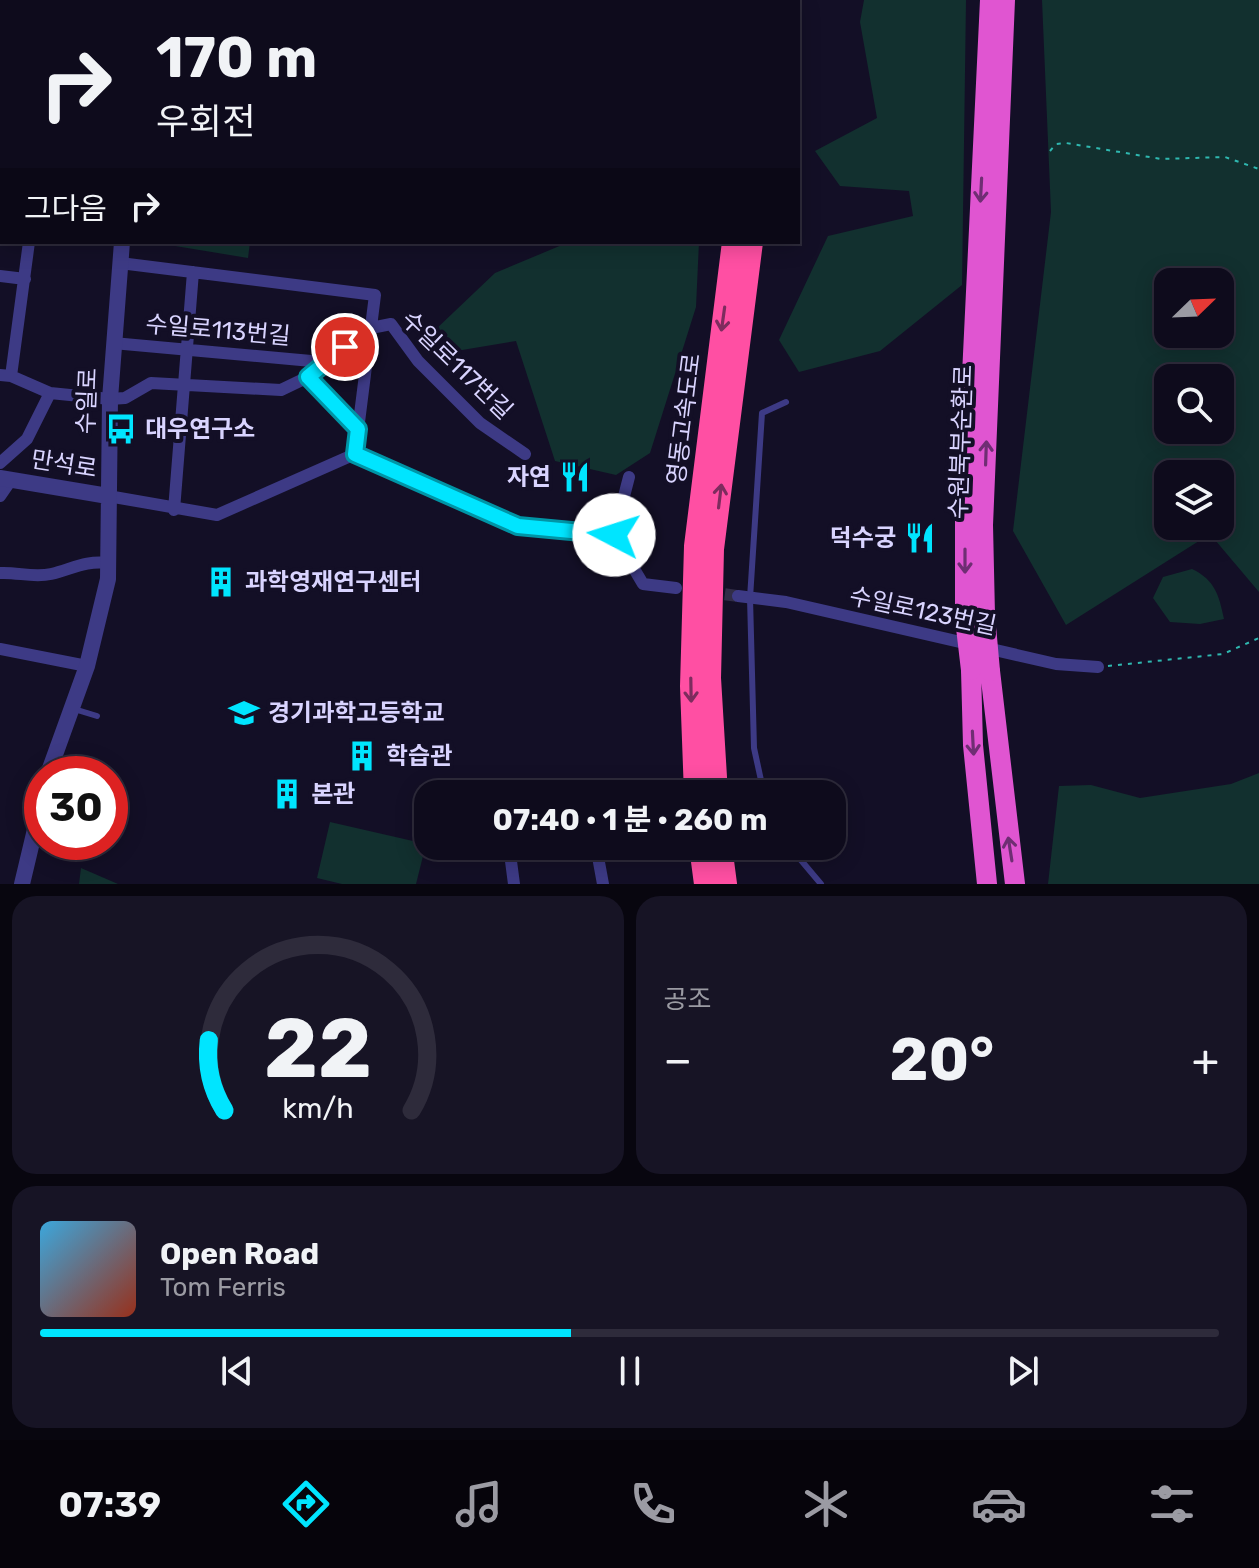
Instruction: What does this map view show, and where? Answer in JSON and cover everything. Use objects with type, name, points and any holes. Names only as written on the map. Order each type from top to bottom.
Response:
[{"type":"highway","name":"수원북부순환로","points":[[990,0],[965,521],[980,671],[1015,884]]},
{"type":"highway","name":"수원북부순환로","points":[[975,617],[983,525],[1005,0]]},
{"type":"highway","name":"영동고속도로","points":[[694,780],[691,686],[695,546],[733,244]]},
{"type":"highway","name":"영동고속도로","points":[[716,780],[710,678],[713,549],[752,244]]},
{"type":"highway","name":"수원북부순환로","points":[[980,671],[973,745],[987,884]]},
{"type":"highway","points":[[702,860],[705,884]]},
{"type":"highway","points":[[723,860],[726,884]]},
{"type":"street","points":[[29,244],[15,350],[6,376],[50,393],[110,399]]},
{"type":"street","name":"수일로","points":[[54,756],[87,666],[108,579],[110,399],[122,244]]},
{"type":"street","points":[[120,263],[375,295],[355,454]]},
{"type":"street","points":[[174,510],[193,272]]},
{"type":"street","points":[[0,276],[25,279]]},
{"type":"street","name":"수일로117번길","points":[[110,399],[125,398],[151,383],[269,391],[291,388],[371,328],[391,324],[418,361],[480,423],[525,454]]},
{"type":"street","points":[[0,342],[15,350]]},
{"type":"street","name":"수일로113번길","points":[[113,343],[366,366]]},
{"type":"street","points":[[308,377],[358,429]]},
{"type":"street","points":[[0,463],[27,439],[50,393]]},
{"type":"street","points":[[108,496],[174,510],[217,515],[355,454],[518,526],[614,535]]},
{"type":"street","points":[[629,477],[614,535],[643,584],[676,588]]},
{"type":"street","name":"만석로","points":[[0,496],[6,479],[108,496]]},
{"type":"street","points":[[0,573],[28,576],[51,574],[92,561],[108,563]]},
{"type":"street","name":"수일로123번길","points":[[744,597],[786,602],[1056,664],[1098,667]]},
{"type":"street","points":[[0,649],[87,666]]},
{"type":"street","points":[[22,884],[28,860]]},
{"type":"street","points":[[511,860],[514,884]]},
{"type":"street","points":[[599,860],[603,884]]},
{"type":"lane","points":[[761,780],[754,748],[744,597],[762,413],[786,402]]},
{"type":"lane","points":[[70,708],[97,716]]},
{"type":"lane","points":[[801,860],[821,884]]},
{"type":"path","points":[[1050,151],[1060,142],[1161,159],[1225,157],[1259,169]]},
{"type":"path","points":[[1098,667],[1223,654],[1259,638]]},
{"type":"green space","points":[[864,0],[966,0],[962,285],[880,351],[799,372],[779,340],[828,236],[913,216],[909,191],[840,186],[815,151],[877,118],[860,22]]},
{"type":"green space","points":[[1042,0],[1259,0],[1259,592],[1215,540],[1234,540],[1234,460],[1154,460],[1154,540],[1201,540],[1066,625],[1013,531],[1051,212]]},
{"type":"green space","points":[[163,244],[250,244],[248,258]]},
{"type":"green space","points":[[564,244],[699,244],[696,307],[650,453],[616,475],[555,461],[516,341],[456,351],[434,331],[495,273]]},
{"type":"green space","points":[[1192,569],[1215,589],[1224,619],[1200,624],[1170,622],[1153,598],[1163,577]]},
{"type":"green space","points":[[1259,773],[1259,884],[1048,884],[1059,786],[1091,785],[1140,798],[1231,784]]},
{"type":"green space","points":[[330,822],[414,841],[414,860],[422,860],[416,884],[342,884],[317,878]]},
{"type":"green space","points":[[81,868],[118,884],[79,884]]},
{"type":"tunnel","points":[[707,592],[738,596]]},
{"type":"place","name":"대우연구소","points":[[121,429]]},
{"type":"place","name":"자연","points":[[575,477]]},
{"type":"place","name":"덕수궁","points":[[920,538]]},
{"type":"place","name":"과학영재연구센터","points":[[221,582]]},
{"type":"place","name":"경기과학고등학교","points":[[244,713]]},
{"type":"place","name":"학습관","points":[[362,756]]},
{"type":"place","name":"본관","points":[[287,794]]},
{"type":"route","points":[[345,347],[308,377],[358,429],[355,454],[518,526],[614,535]]}]
